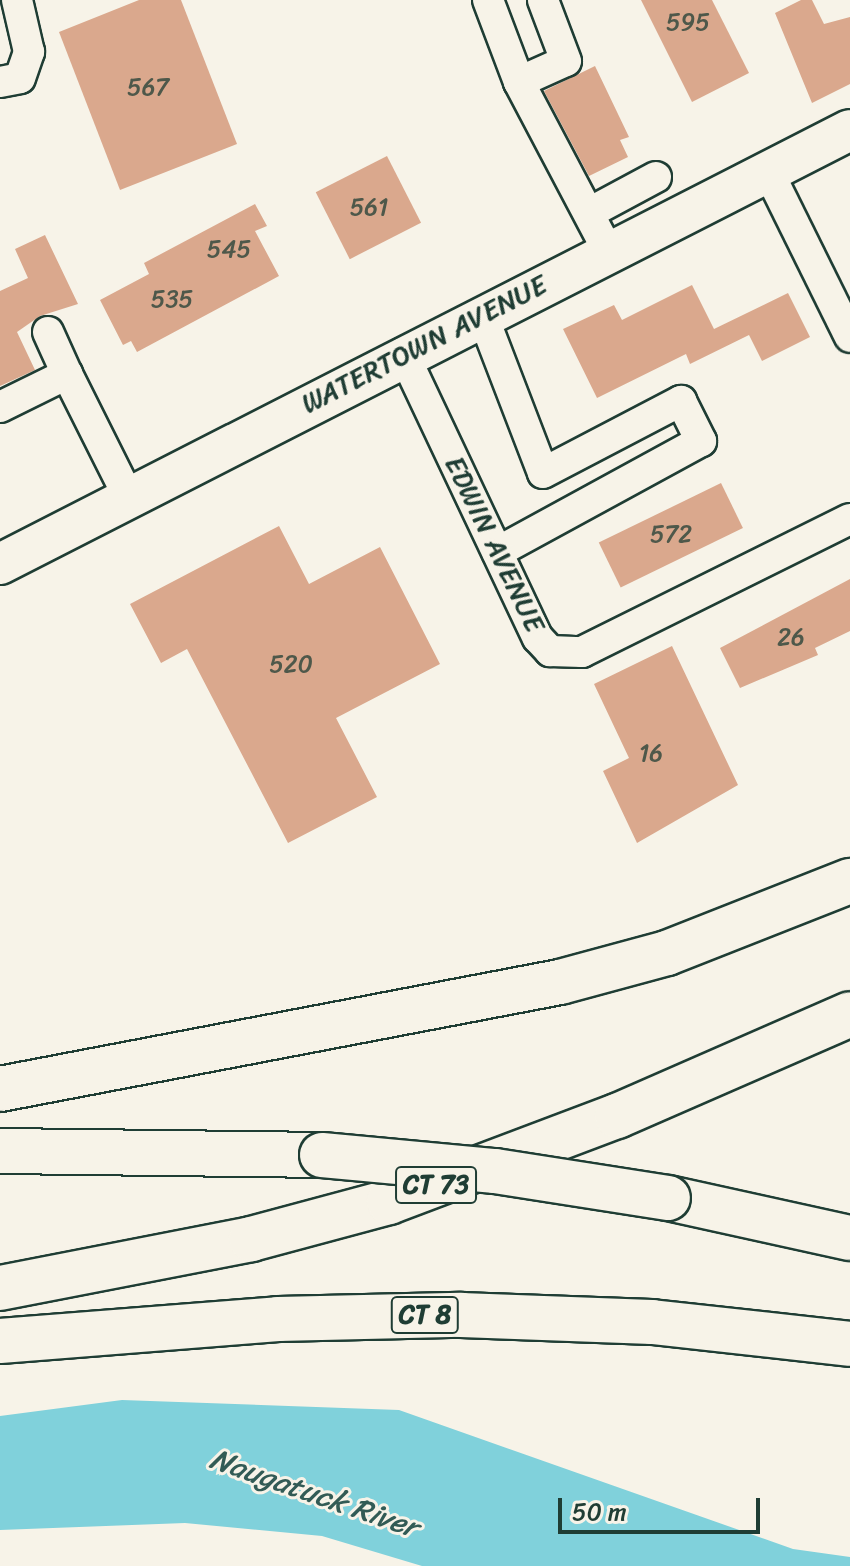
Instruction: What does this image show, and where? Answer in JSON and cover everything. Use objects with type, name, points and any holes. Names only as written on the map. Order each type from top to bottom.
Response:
[{"type":"highway","points":[[0,1089],[560,982],[682,948],[850,881]]},
{"type":"highway","name":"CT 73","points":[[0,1288],[251,1239],[389,1202],[617,1116],[850,1014]]},
{"type":"highway","points":[[0,1151],[322,1155],[495,1171],[668,1198],[850,1238]]},
{"type":"highway","name":"CT 8","points":[[0,1341],[278,1319],[461,1315],[652,1322],[850,1344]]},
{"type":"main road","name":"WATERTOWN AVENUE","points":[[2,559],[403,353],[850,130]]},
{"type":"street","points":[[10,80],[29,52],[17,0]]},
{"type":"street","points":[[488,0],[519,82],[608,251]]},
{"type":"street","points":[[519,82],[566,61],[543,0]]},
{"type":"street","points":[[768,171],[850,337]]},
{"type":"street","points":[[589,213],[656,177]]},
{"type":"street","points":[[482,314],[559,514]]},
{"type":"street","points":[[48,332],[128,496]]},
{"type":"street","name":"EDWIN AVENUE","points":[[403,353],[538,638],[566,655],[850,519]]},
{"type":"street","points":[[0,407],[67,374]]},
{"type":"street","points":[[497,552],[559,514],[701,441],[681,401],[543,473]]},
{"type":"water","name":"Naugatuck River","points":[[122,1400],[399,1410],[793,1549],[850,1557],[850,1566],[422,1566],[322,1536],[185,1523],[0,1530],[0,1416]]},
{"type":"building","points":[[139,0],[181,0],[237,144],[120,190],[59,32]]},
{"type":"building","points":[[641,0],[712,0],[749,73],[692,102]]},
{"type":"building","points":[[801,0],[812,0],[824,24],[850,17],[850,84],[812,103],[775,13]]},
{"type":"building","points":[[595,66],[629,137],[620,140],[628,157],[589,176],[544,91]]},
{"type":"building","points":[[387,156],[421,223],[350,259],[316,192]]},
{"type":"building","points":[[255,204],[267,226],[255,231],[279,276],[137,352],[131,341],[123,345],[100,300],[149,274],[144,263]]},
{"type":"building","points":[[45,235],[78,304],[40,316],[17,332],[35,370],[0,386],[0,291],[28,278],[15,249]]},
{"type":"building","points":[[692,285],[714,329],[788,293],[810,337],[762,361],[749,335],[690,364],[686,354],[597,398],[563,329],[614,305],[622,320]]},
{"type":"building","points":[[721,483],[743,528],[621,588],[599,543]]},
{"type":"building","points":[[279,526],[309,584],[380,547],[440,664],[336,718],[377,797],[288,843],[187,649],[161,663],[130,604]]},
{"type":"building","points":[[850,579],[850,631],[815,648],[818,655],[740,688],[720,648]]},
{"type":"building","points":[[672,646],[738,785],[637,843],[603,771],[629,758],[594,684]]}]
